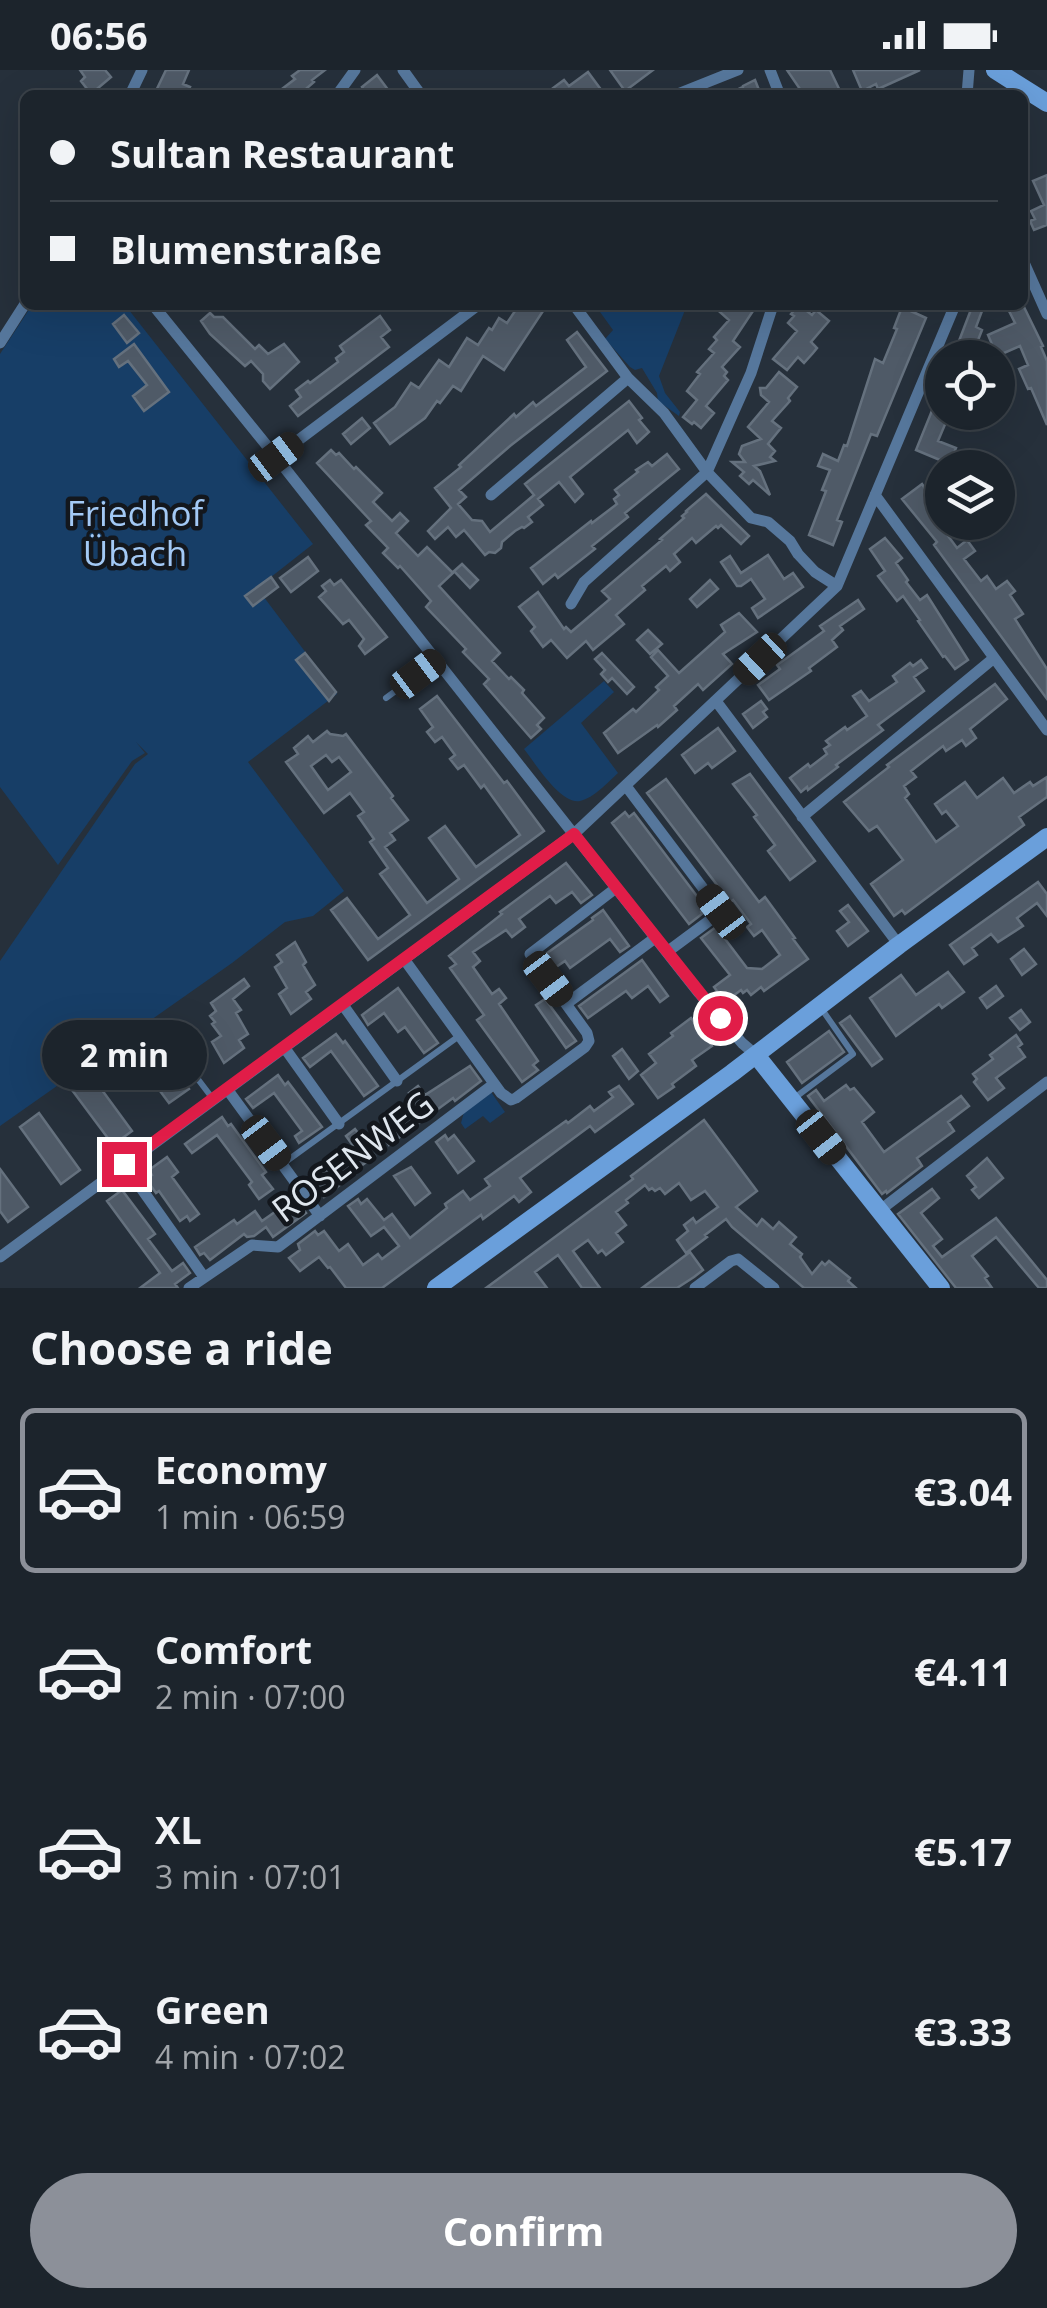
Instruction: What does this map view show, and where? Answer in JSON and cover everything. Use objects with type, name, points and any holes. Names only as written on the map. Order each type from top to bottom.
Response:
[{"type":"main road","points":[[995,70],[1028,90]]},
{"type":"main road","points":[[436,1288],[1047,837]]},
{"type":"main road","points":[[756,1055],[941,1288]]},
{"type":"street","points":[[403,70],[418,90]]},
{"type":"street","points":[[688,90],[738,70]]},
{"type":"street","points":[[1028,271],[1047,314]]},
{"type":"street","points":[[0,343],[21,310]]},
{"type":"street","points":[[157,310],[655,938],[756,1055]]},
{"type":"street","points":[[276,457],[471,310]]},
{"type":"street","points":[[578,310],[628,378],[664,413],[707,472],[751,518],[768,522],[790,541],[815,572],[837,586]]},
{"type":"street","points":[[572,604],[584,582],[707,472],[751,373],[770,310]]},
{"type":"street","points":[[0,1257],[574,834],[837,586],[953,310]]},
{"type":"street","points":[[492,495],[628,378]]},
{"type":"street","points":[[874,496],[1047,730]]},
{"type":"street","points":[[802,817],[994,658]]},
{"type":"street","points":[[716,701],[899,945]]},
{"type":"street","points":[[626,786],[721,912],[667,952]]},
{"type":"street","points":[[404,960],[494,1084],[506,1098],[516,1098],[589,1041],[588,1033],[530,954],[616,888]]},
{"type":"street","points":[[566,1004],[655,938]]},
{"type":"street","points":[[343,1005],[397,1081]]},
{"type":"street","points":[[284,1047],[339,1124]]},
{"type":"street","points":[[879,1211],[1047,1082]]},
{"type":"street","name":"ROSENWEG","points":[[189,1288],[252,1245],[278,1248],[494,1084]]},
{"type":"street","points":[[227,1089],[320,1216]]},
{"type":"street","points":[[124,1164],[204,1277]]},
{"type":"street","points":[[695,1288],[738,1260],[774,1288]]},
{"type":"lane","points":[[386,698],[437,660]]},
{"type":"lane","points":[[792,1100],[853,1054],[820,1006]]},
{"type":"lane","points":[[283,1164],[459,1036]]},
{"type":"lane","points":[[178,1053],[214,1099]]},
{"type":"green space","name":"Friedhof Übach","points":[[29,310],[129,310],[313,544],[257,588],[337,694],[248,762],[344,891],[313,916],[285,922],[0,1126],[0,961],[135,764],[148,754],[136,742],[145,753],[132,761],[58,865],[0,787],[0,354]]},
{"type":"green space","points":[[599,310],[685,310],[659,376],[679,416],[658,401],[642,368],[630,367],[605,339],[613,330]]},
{"type":"green space","points":[[604,681],[614,692],[581,723],[618,773],[590,797],[573,800],[549,782],[524,749]]},
{"type":"green space","points":[[491,1092],[505,1112],[490,1123],[483,1116],[465,1129],[461,1123],[464,1112]]},
{"type":"building","points":[[80,70],[105,70],[111,77],[96,90],[88,90],[81,81],[85,77]]},
{"type":"building","points":[[166,70],[189,70],[183,84],[190,87],[188,90],[156,90]]},
{"type":"building","points":[[300,70],[325,70],[312,80],[308,90],[281,90],[295,79],[292,76]]},
{"type":"building","points":[[610,70],[653,70],[626,90]]},
{"type":"building","points":[[787,70],[830,70],[840,90],[801,90]]},
{"type":"building","points":[[853,70],[920,70],[878,89],[876,84],[862,90]]},
{"type":"building","points":[[588,72],[601,90],[553,88],[564,80],[569,86]]},
{"type":"building","points":[[377,75],[388,90],[364,90],[362,87]]},
{"type":"building","points":[[755,80],[759,90],[737,90]]},
{"type":"building","points":[[1047,175],[1047,225],[1034,230],[1031,211],[1044,205],[1033,181]]},
{"type":"building","points":[[516,310],[544,310],[504,370],[483,356],[461,391],[453,386],[425,418],[390,444],[374,423],[395,407],[411,383],[419,388],[439,360],[449,367],[467,338],[478,345],[499,318],[507,323]]},
{"type":"building","points":[[718,310],[753,311],[733,341],[740,347],[722,367],[728,380],[706,406],[714,413],[701,428],[683,417],[697,400],[687,391],[714,353],[709,349],[717,340],[714,337],[729,320]]},
{"type":"building","points":[[806,310],[812,315],[816,310],[829,321],[811,342],[817,348],[813,353],[804,363],[798,357],[787,370],[773,359],[797,331],[788,323],[794,316],[791,314]]},
{"type":"building","points":[[901,310],[926,318],[877,436],[871,434],[837,520],[842,522],[833,545],[809,535],[830,470],[818,466],[823,454],[838,461],[844,445],[847,446],[875,359],[883,363],[897,329],[894,328]]},
{"type":"building","points":[[971,310],[982,311],[976,327],[982,330],[978,340],[959,340]]},
{"type":"building","points":[[1008,310],[1025,310],[1047,361],[1047,425],[1019,369],[1028,365],[1020,346],[1015,348],[1015,340],[990,340],[988,335],[1015,323]]},
{"type":"building","points":[[210,313],[223,317],[255,349],[259,345],[268,354],[284,344],[299,362],[270,389],[251,361],[245,366],[210,334],[201,321]]},
{"type":"building","points":[[124,315],[139,333],[127,343],[113,324]]},
{"type":"building","points":[[380,316],[390,330],[381,337],[389,347],[298,416],[290,406],[301,397],[296,390],[338,362],[336,358],[344,352],[340,346]]},
{"type":"building","points":[[577,332],[607,371],[459,490],[466,497],[458,504],[472,520],[482,521],[490,532],[534,495],[525,484],[629,401],[649,432],[637,443],[628,430],[570,477],[583,494],[575,502],[559,482],[538,499],[543,505],[528,517],[532,522],[515,531],[495,553],[485,555],[464,530],[456,537],[448,527],[435,539],[428,531],[451,508],[435,488],[514,414],[516,417],[533,402],[536,406],[586,367],[567,340]]},
{"type":"building","points":[[134,344],[169,392],[144,411],[133,396],[147,385],[128,361],[119,367],[114,359]]},
{"type":"building","points":[[779,372],[797,387],[772,421],[781,428],[768,444],[775,451],[770,457],[775,461],[754,466],[770,495],[753,480],[749,484],[740,476],[744,472],[732,462],[745,462],[739,454],[742,446],[761,439],[748,427],[769,402],[760,388],[766,388]]},
{"type":"building","points":[[362,418],[370,428],[351,444],[343,434]]},
{"type":"building","points":[[925,428],[943,430],[938,441],[956,448],[925,450],[925,454],[916,450]]},
{"type":"building","points":[[331,450],[356,467],[382,493],[373,502],[392,521],[400,513],[408,521],[396,533],[418,556],[427,547],[453,573],[439,586],[500,653],[492,661],[524,690],[522,693],[544,718],[537,725],[541,729],[531,738],[484,684],[489,679],[463,652],[466,649],[426,607],[431,601],[383,553],[388,548],[366,525],[371,521],[317,463]]},
{"type":"building","points":[[667,454],[679,469],[625,513],[628,517],[592,546],[595,549],[558,578],[555,574],[543,584],[531,568],[617,504],[614,499],[619,495],[615,490],[636,470],[648,462],[652,466]]},
{"type":"building","points":[[922,484],[925,527],[902,499]]},
{"type":"building","points":[[706,494],[749,536],[741,544],[721,525],[696,543],[692,538],[674,554],[680,562],[670,571],[666,566],[642,586],[645,590],[616,615],[624,624],[593,650],[586,641],[567,658],[551,640],[543,647],[531,631],[535,627],[519,607],[538,592],[564,629],[571,632],[610,599],[602,591],[662,540]]},
{"type":"building","points":[[885,538],[902,558],[896,563],[906,582],[920,600],[927,595],[968,660],[955,669],[903,596],[897,601],[878,576],[885,571],[870,549]]},
{"type":"building","points":[[951,540],[957,548],[967,540],[975,551],[964,559],[981,581],[987,576],[996,589],[1007,581],[1015,591],[1010,595],[1023,614],[1015,619],[1047,669],[1047,699],[934,545]]},
{"type":"building","points":[[768,555],[784,579],[793,573],[803,587],[758,618],[752,608],[765,599],[751,579],[737,586],[721,562],[730,556],[741,573]]},
{"type":"building","points":[[308,557],[318,571],[291,592],[280,578]]},
{"type":"building","points":[[462,564],[478,580],[470,588],[454,571]]},
{"type":"building","points":[[271,577],[278,587],[253,606],[245,596]]},
{"type":"building","points":[[330,580],[334,585],[341,580],[387,637],[365,654],[359,646],[364,639],[349,620],[343,624],[319,597],[326,591],[322,586]]},
{"type":"building","points":[[710,580],[718,589],[697,607],[690,599]]},
{"type":"building","points":[[858,600],[864,609],[840,626],[843,630],[832,640],[837,647],[769,700],[758,685],[780,669],[777,665],[824,631],[820,626]]},
{"type":"building","points":[[739,613],[757,632],[723,654],[732,664],[703,690],[698,684],[658,727],[618,753],[604,733],[633,709],[636,712],[668,676],[651,657],[658,650],[679,673],[725,632],[721,625]]},
{"type":"building","points":[[648,630],[662,644],[650,654],[637,640]]},
{"type":"building","points":[[305,653],[336,692],[329,701],[296,660]]},
{"type":"building","points":[[602,653],[634,687],[627,694],[612,678],[608,682],[601,674],[605,670],[595,659]]},
{"type":"building","points":[[921,660],[927,668],[914,677],[924,691],[878,725],[883,730],[838,767],[801,792],[790,778],[827,754],[824,749],[830,745],[826,741],[867,716],[853,696],[861,691],[869,701],[897,682],[893,676]]},
{"type":"building","points":[[995,684],[1007,699],[970,729],[976,738],[966,746],[962,740],[946,751],[943,746],[911,771],[916,777],[904,786],[909,794],[905,798],[936,842],[958,826],[935,804],[965,782],[977,798],[1003,778],[1014,793],[1047,777],[1047,797],[1019,817],[1024,825],[905,914],[902,910],[894,916],[871,884],[903,860],[877,826],[869,831],[844,802]]},
{"type":"building","points":[[437,696],[544,831],[368,960],[331,910],[347,898],[378,939],[410,915],[380,874],[388,868],[370,842],[374,839],[358,816],[364,812],[350,793],[324,813],[286,762],[298,754],[294,748],[308,736],[313,742],[327,731],[346,734],[393,796],[408,820],[390,833],[395,840],[385,847],[427,903],[459,879],[429,838],[445,826],[476,867],[520,835],[484,785],[481,788],[464,765],[458,769],[450,759],[455,755],[442,737],[435,742],[427,732],[433,727],[420,709]],"holes":[[[326,755],[332,762],[339,757],[351,772],[328,790],[311,766]]]},
{"type":"building","points":[[761,701],[767,717],[753,728],[743,714]]},
{"type":"building","points":[[718,728],[735,751],[712,768],[708,763],[695,773],[682,755]]},
{"type":"building","points":[[750,774],[815,861],[790,880],[768,851],[775,845],[733,784]]},
{"type":"building","points":[[666,779],[759,902],[765,897],[808,959],[764,991],[761,987],[751,995],[741,990],[725,1002],[714,987],[730,975],[701,938],[716,927],[747,968],[762,969],[780,955],[762,930],[754,936],[747,927],[751,924],[647,793]]},
{"type":"building","points":[[625,812],[629,817],[634,813],[706,908],[689,924],[612,823]]},
{"type":"building","points":[[566,863],[592,895],[581,903],[572,892],[556,903],[550,896],[519,919],[525,927],[512,937],[506,930],[473,952],[480,961],[473,967],[492,994],[499,989],[506,998],[499,1004],[538,1061],[533,1065],[538,1070],[522,1082],[477,1020],[484,1015],[450,968],[456,964],[449,956]]},
{"type":"building","points":[[1038,882],[1047,894],[1047,916],[1037,903],[1017,918],[1023,926],[998,942],[991,934],[972,948],[977,955],[964,964],[950,945]]},
{"type":"building","points":[[848,905],[868,931],[848,946],[837,931],[849,922],[840,911]]},
{"type":"building","points":[[603,910],[629,946],[620,952],[610,939],[570,968],[565,961],[553,969],[543,956]]},
{"type":"building","points":[[295,942],[315,985],[306,992],[311,999],[291,1014],[279,994],[287,988],[275,967],[282,962],[277,955]]},
{"type":"building","points":[[1024,949],[1036,964],[1022,975],[1011,959]]},
{"type":"building","points":[[642,960],[668,996],[660,1002],[648,986],[632,998],[626,991],[588,1018],[579,1006]]},
{"type":"building","points":[[948,972],[964,992],[942,1008],[939,1004],[896,1036],[870,998],[901,975],[916,995]]},
{"type":"building","points":[[244,979],[249,986],[233,999],[241,1010],[236,1013],[248,1034],[239,1040],[244,1048],[224,1063],[212,1042],[221,1036],[212,1024],[215,1022],[210,1016],[216,1011],[211,1003]]},
{"type":"building","points":[[996,986],[1003,996],[987,1008],[980,998]]},
{"type":"building","points":[[398,988],[438,1043],[424,1053],[405,1027],[398,1032],[384,1013],[368,1025],[362,1015]]},
{"type":"building","points":[[545,999],[576,1041],[566,1048],[536,1005]]},
{"type":"building","points":[[1021,1010],[1030,1022],[1020,1030],[1010,1018]]},
{"type":"building","points":[[850,1016],[882,1059],[872,1066],[840,1023]]},
{"type":"building","points":[[691,1018],[712,1046],[692,1060],[696,1066],[658,1098],[641,1075],[656,1063],[649,1054]]},
{"type":"building","points":[[829,1031],[844,1052],[802,1083],[787,1062]]},
{"type":"building","points":[[148,1033],[189,1089],[169,1103],[128,1048]]},
{"type":"building","points":[[336,1034],[378,1086],[364,1096],[331,1051],[310,1067],[303,1058]]},
{"type":"building","points":[[1016,1035],[1025,1057],[996,1078],[1004,1088],[988,1100],[974,1082],[977,1079],[973,1074]]},
{"type":"building","points":[[622,1049],[638,1071],[629,1079],[613,1056]]},
{"type":"building","points":[[470,1066],[481,1081],[389,1145],[381,1128],[416,1102],[409,1093],[418,1086],[425,1095]]},
{"type":"building","points":[[91,1075],[132,1131],[113,1145],[72,1090]]},
{"type":"building","points":[[278,1075],[285,1085],[288,1082],[322,1127],[299,1143],[295,1136],[302,1131],[274,1093],[253,1108],[246,1099]]},
{"type":"building","points":[[846,1085],[850,1090],[854,1088],[874,1112],[862,1122],[884,1152],[961,1096],[969,1106],[948,1122],[954,1131],[917,1158],[922,1166],[882,1194],[808,1096],[816,1090],[824,1101]]},
{"type":"building","points":[[619,1086],[633,1104],[595,1132],[590,1126],[520,1178],[531,1192],[519,1202],[514,1196],[483,1219],[481,1215],[382,1288],[346,1288],[319,1257],[300,1271],[289,1258],[300,1250],[298,1244],[315,1231],[318,1235],[324,1231],[339,1251],[348,1244],[363,1265],[378,1254],[382,1259],[399,1246],[384,1227],[371,1236],[348,1206],[358,1199],[361,1204],[367,1199],[384,1220],[392,1214],[410,1238],[447,1208],[445,1204],[463,1191],[470,1200],[490,1186],[485,1179],[590,1106],[594,1111],[613,1097],[609,1092]]},
{"type":"building","points":[[39,1113],[80,1170],[61,1184],[20,1127]]},
{"type":"building","points":[[222,1117],[266,1172],[262,1175],[273,1189],[259,1199],[249,1185],[252,1182],[217,1135],[192,1153],[185,1144]]},
{"type":"building","points":[[704,1120],[757,1191],[736,1207],[757,1226],[762,1219],[773,1229],[779,1222],[796,1237],[790,1244],[802,1254],[800,1257],[812,1274],[822,1262],[825,1265],[829,1261],[856,1288],[804,1288],[726,1219],[686,1253],[677,1240],[688,1231],[684,1225],[693,1218],[696,1223],[718,1207],[705,1191],[691,1200],[679,1183],[665,1194],[660,1188],[649,1190],[645,1185],[626,1200],[628,1203],[616,1212],[626,1225],[616,1233],[623,1242],[606,1255],[602,1250],[598,1253],[588,1240],[573,1251],[600,1288],[582,1288],[558,1255],[535,1272],[547,1288],[486,1288],[633,1179],[631,1176]]},
{"type":"building","points":[[355,1129],[375,1156],[324,1197],[319,1190],[315,1193],[308,1184],[354,1147],[346,1136]]},
{"type":"building","points":[[445,1135],[448,1140],[454,1135],[474,1161],[458,1173],[436,1142]]},
{"type":"building","points":[[167,1157],[178,1172],[172,1177],[199,1214],[190,1221],[187,1216],[180,1221],[146,1179],[152,1175],[149,1170]]},
{"type":"building","points":[[987,1158],[1003,1178],[979,1198],[967,1176]]},
{"type":"building","points":[[411,1167],[430,1193],[415,1205],[394,1176]]},
{"type":"building","points":[[0,1169],[28,1207],[8,1222],[0,1211]]},
{"type":"building","points":[[932,1189],[939,1198],[921,1213],[942,1239],[933,1246],[942,1257],[996,1218],[1047,1280],[1047,1288],[1039,1288],[996,1237],[972,1256],[992,1288],[956,1288],[898,1214]]},
{"type":"building","points":[[122,1190],[155,1234],[148,1239],[172,1271],[183,1263],[190,1273],[175,1284],[178,1288],[140,1288],[160,1273],[107,1201]]},
{"type":"building","points":[[295,1198],[306,1213],[273,1237],[266,1227],[254,1236],[244,1234],[210,1260],[195,1247],[234,1220],[237,1224],[255,1211],[262,1221]]},
{"type":"building","points":[[690,1252],[703,1270],[694,1277],[677,1288],[642,1288]]},
{"type":"route","points":[[124,1164],[574,834],[720,1018]]}]
